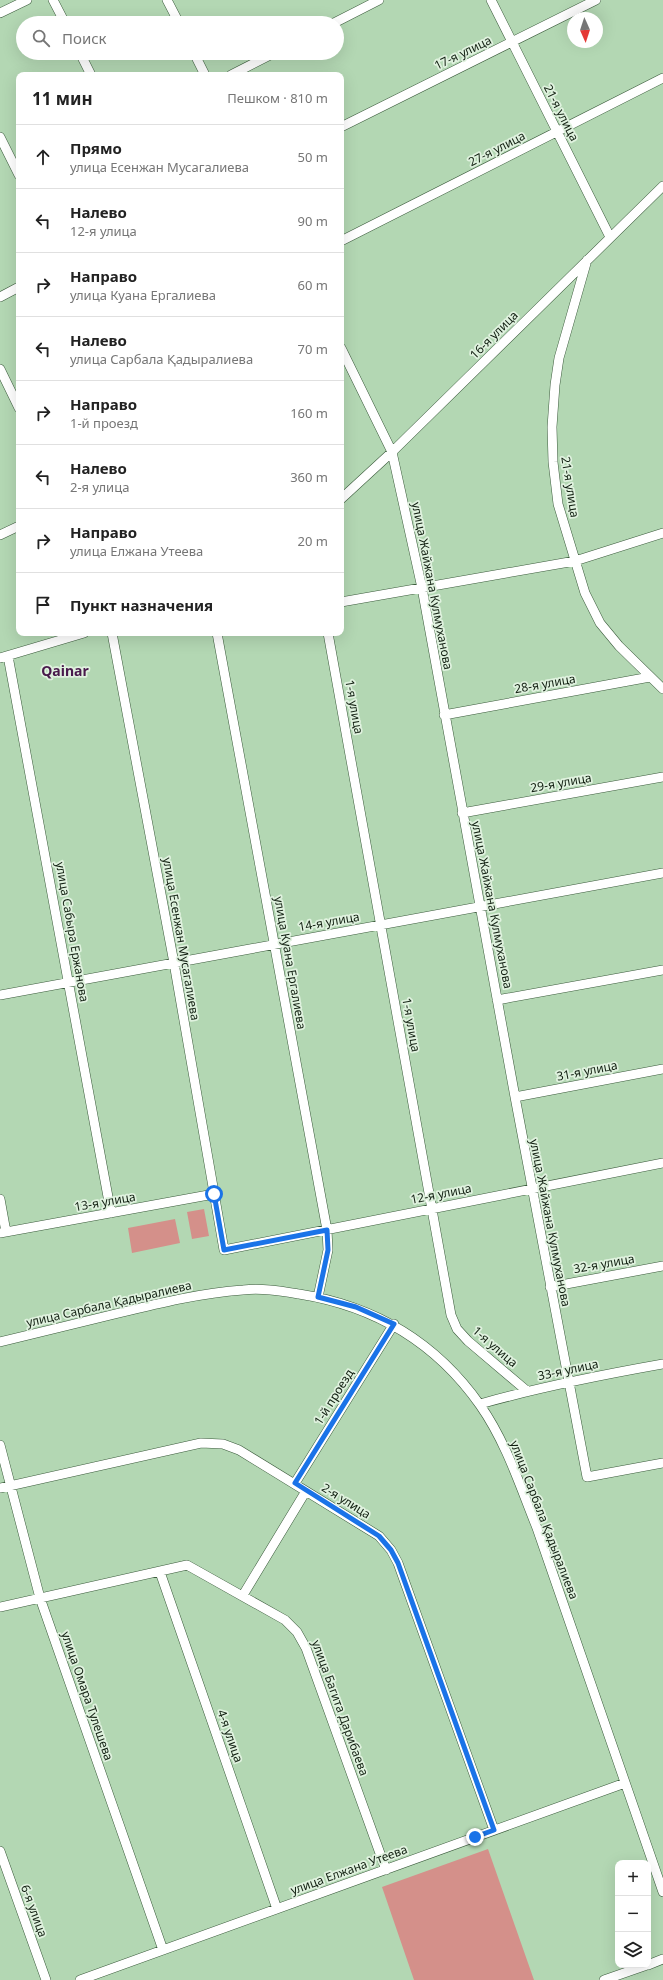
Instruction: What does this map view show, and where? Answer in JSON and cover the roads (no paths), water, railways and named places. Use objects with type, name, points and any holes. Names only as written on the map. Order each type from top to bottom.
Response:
[{"type":"street","points":[[0,13],[27,0]]},
{"type":"street","points":[[54,0],[62,16]]},
{"type":"street","points":[[167,0],[175,16]]},
{"type":"street","points":[[344,18],[379,0]]},
{"type":"street","name":"21-я улица","points":[[490,0],[610,238]]},
{"type":"street","name":"17-я улица","points":[[344,126],[596,0]]},
{"type":"street","points":[[84,60],[90,72]]},
{"type":"street","points":[[198,60],[204,72]]},
{"type":"street","points":[[237,72],[260,60]]},
{"type":"street","name":"27-я улица","points":[[344,240],[663,78]]},
{"type":"street","points":[[0,137],[16,169]]},
{"type":"street","name":"16-я улица","points":[[344,496],[392,452],[663,186]]},
{"type":"street","name":"21-я улица","points":[[587,260],[558,358],[552,427],[553,462],[558,504],[584,593],[600,623],[618,646],[663,689]]},
{"type":"street","points":[[0,297],[16,289]]},
{"type":"street","name":"улица Жайжана Кулмуханова","points":[[344,354],[392,452],[422,588],[479,907],[587,1477],[663,1463]]},
{"type":"street","points":[[0,369],[16,402]]},
{"type":"street","points":[[0,535],[16,527]]},
{"type":"street","points":[[344,601],[575,561],[663,533]]},
{"type":"street","points":[[4,657],[74,636]]},
{"type":"street","name":"улица Есенжан Мусагалиева","points":[[113,636],[174,963],[224,1250]]},
{"type":"street","name":"улица Куана Ергалиева","points":[[218,636],[327,1230],[328,1250],[318,1297]]},
{"type":"street","name":"1-я улица","points":[[329,636],[451,1315],[457,1329],[468,1341],[527,1391]]},
{"type":"street","name":"улица Сабыра Ержанова","points":[[4,657],[69,982],[111,1213]]},
{"type":"street","name":"28-я улица","points":[[444,715],[650,677]]},
{"type":"street","name":"29-я улица","points":[[462,813],[663,777]]},
{"type":"street","name":"14-я улица","points":[[0,995],[663,873]]},
{"type":"street","points":[[497,1000],[663,970]]},
{"type":"street","name":"31-я улица","points":[[515,1097],[663,1069]]},
{"type":"street","name":"12-я улица","points":[[224,1250],[663,1163]]},
{"type":"street","name":"13-я улица","points":[[3,1232],[214,1194]]},
{"type":"street","points":[[0,1199],[3,1232]]},
{"type":"street","name":"32-я улица","points":[[550,1286],[663,1266]]},
{"type":"street","name":"улица Сарбала Қадыралиева","points":[[0,1342],[182,1298],[244,1290],[276,1290],[318,1297],[356,1307],[394,1324],[439,1358],[480,1404],[502,1441],[537,1528],[663,1892]]},
{"type":"street","name":"1-й проезд","points":[[295,1483],[394,1324]]},
{"type":"street","name":"33-я улица","points":[[480,1404],[527,1391],[568,1382],[663,1364]]},
{"type":"street","name":"2-я улица","points":[[0,1488],[201,1444],[223,1444],[239,1450],[295,1483],[379,1536],[391,1550],[398,1563],[494,1830]]},
{"type":"street","name":"улица Омара Тулешева","points":[[0,1445],[40,1598],[163,1950]]},
{"type":"street","points":[[243,1595],[306,1491]]},
{"type":"street","name":"улица Багита Дарибаева","points":[[0,1607],[187,1565],[243,1595],[285,1620],[297,1632],[306,1648],[386,1870]]},
{"type":"street","name":"4-я улица","points":[[160,1572],[277,1909]]},
{"type":"street","name":"улица Елжана Утеева","points":[[80,1980],[625,1783]]},
{"type":"street","name":"6-я улица","points":[[0,1851],[46,1980]]},
{"type":"street","points":[[651,1964],[663,1959]]},
{"type":"street","points":[[604,1980],[638,1968]]},
{"type":"district","name":"Qainar","points":[[65,671]]}]
